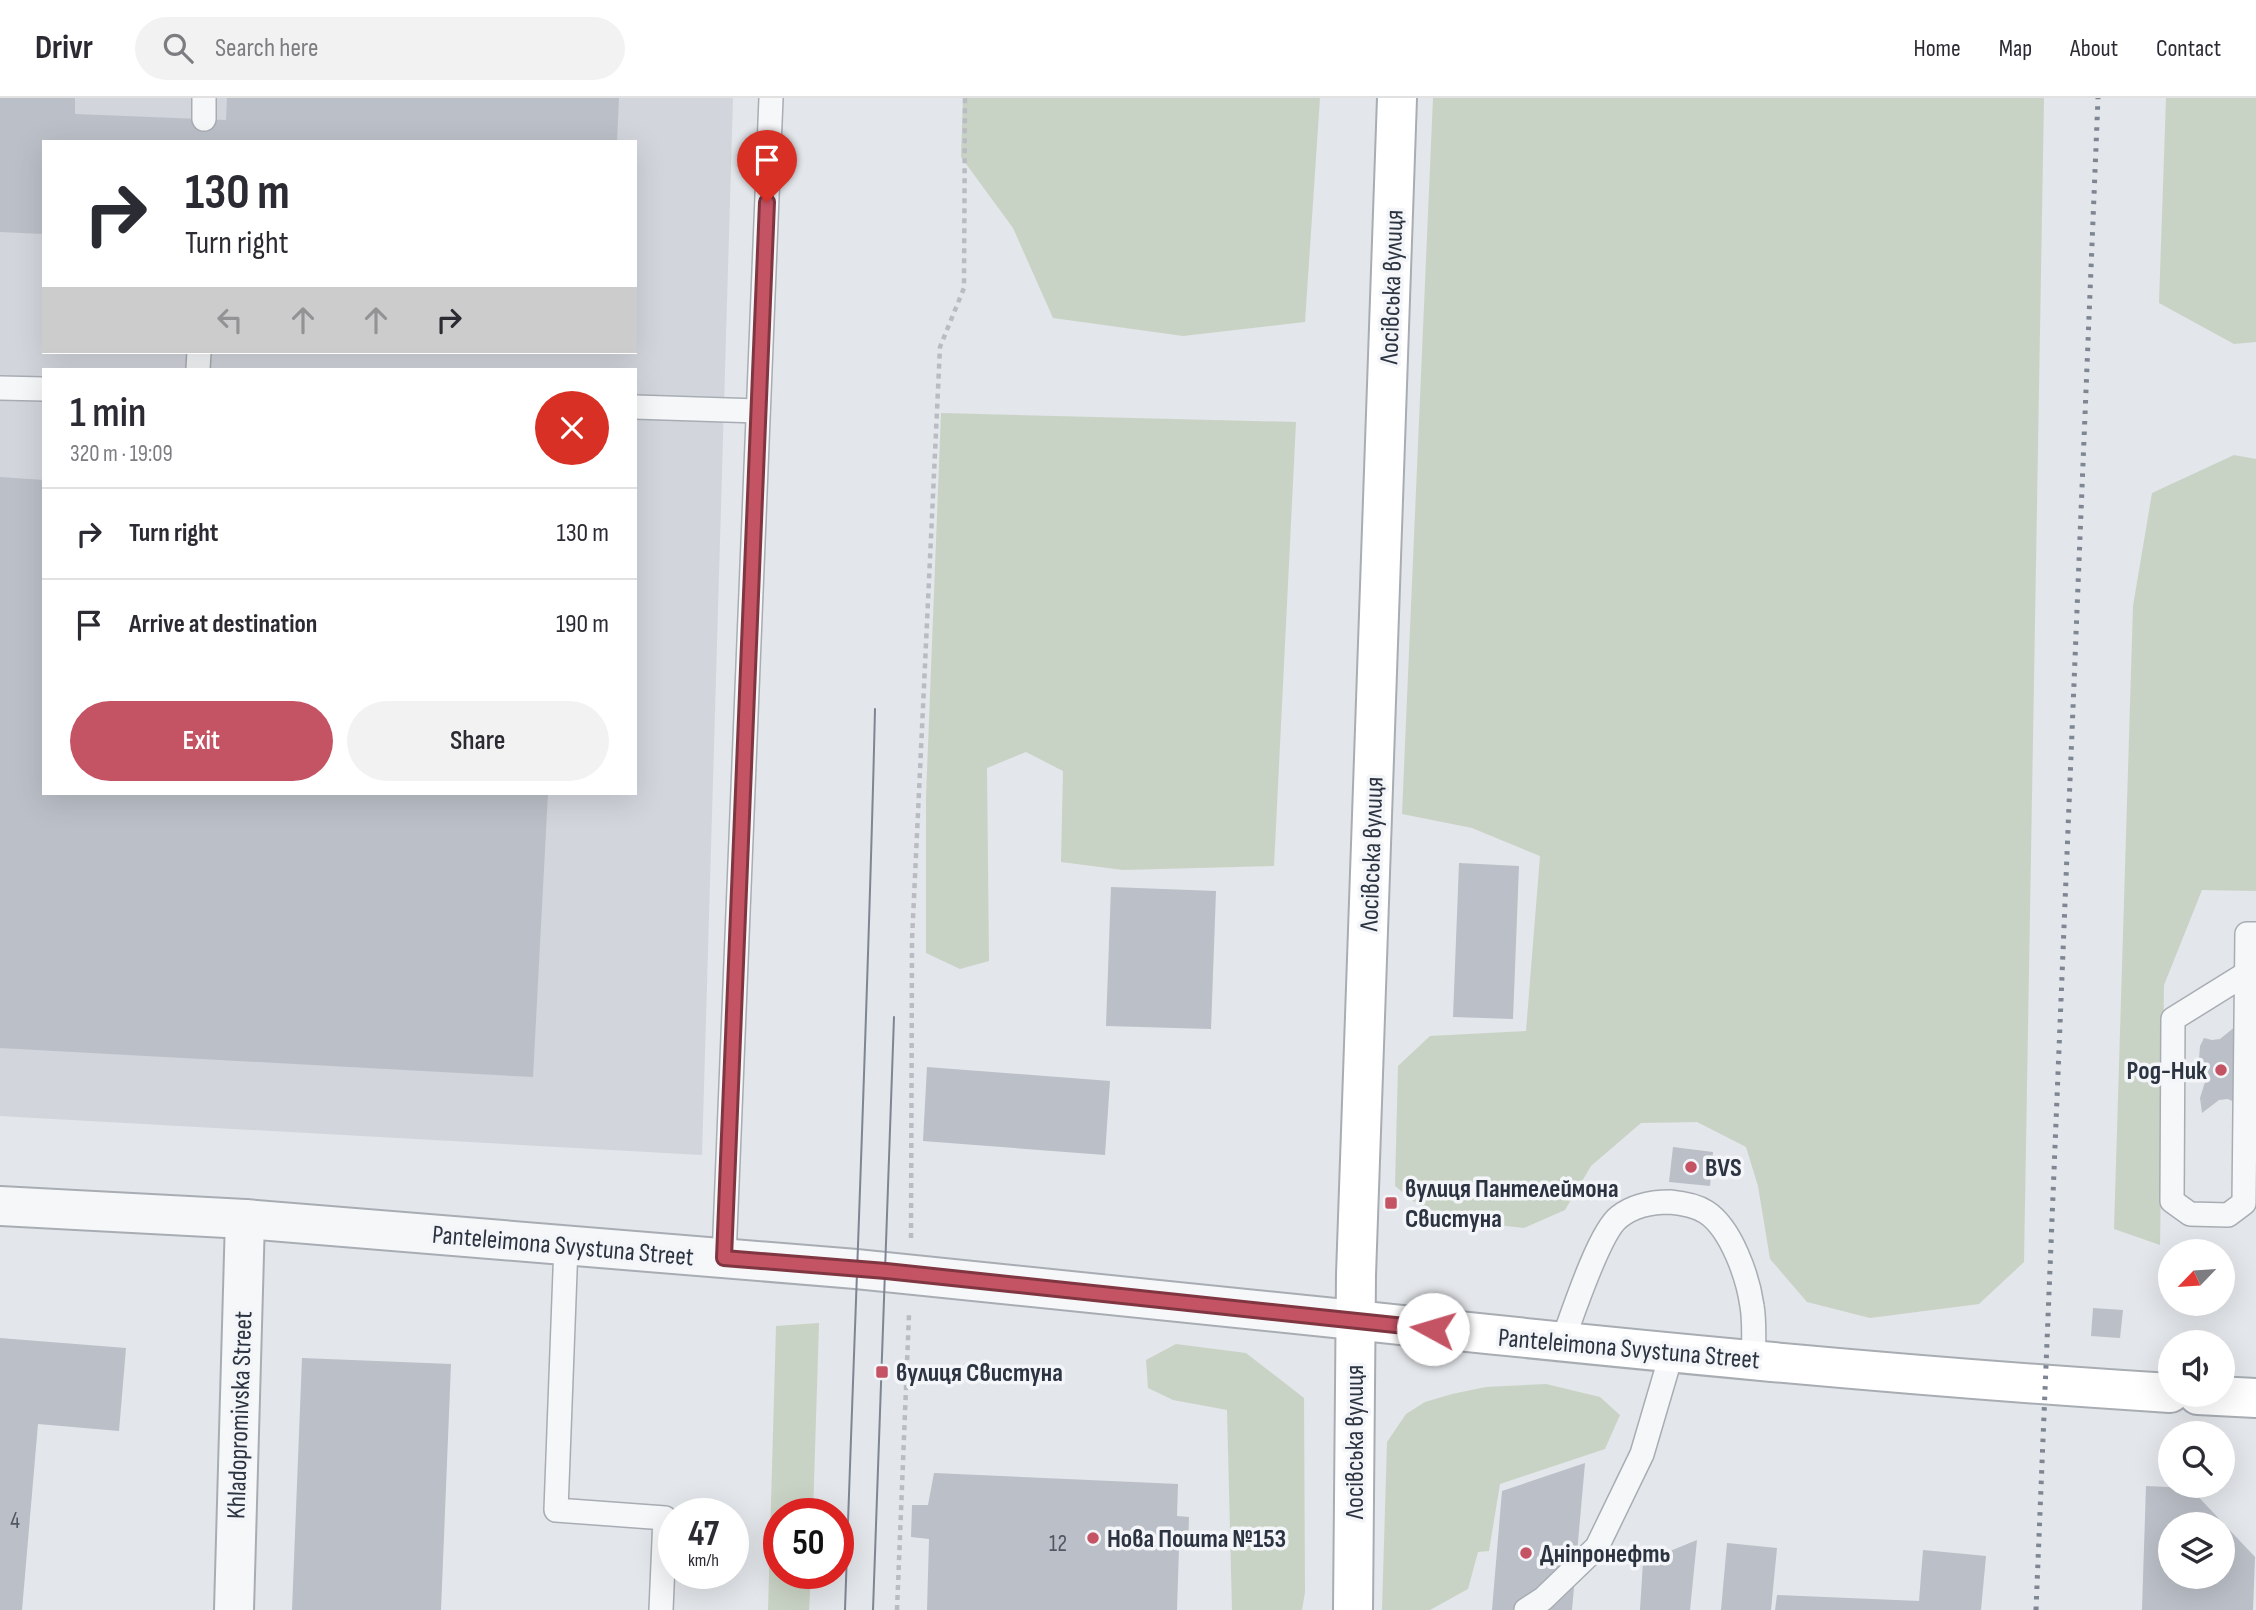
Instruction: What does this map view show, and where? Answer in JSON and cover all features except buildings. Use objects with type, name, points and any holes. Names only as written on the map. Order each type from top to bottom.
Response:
[{"type":"main road","name":"Лосівська вулиця","points":[[1353,1610],[1354,1320],[1397,98]]},
{"type":"main road","name":"Panteleimona Svystuna Street","points":[[1354,1320],[1562,1343],[2044,1385],[2158,1392]]},
{"type":"main road","points":[[2235,1397],[2256,1398]]},
{"type":"street","name":"Panteleimona Svystuna Street","points":[[0,1206],[245,1219],[724,1258],[1354,1320]]},
{"type":"street","name":"Khladopromivska Street","points":[[234,1610],[245,1219]]},
{"type":"lane","points":[[724,1258],[771,98]]},
{"type":"lane","points":[[0,388],[42,389]]},
{"type":"lane","points":[[637,407],[758,411]]},
{"type":"lane","points":[[2247,973],[2173,1019],[2172,1201],[2190,1214],[2228,1215],[2244,1203],[2247,973],[2247,934],[2256,934]]},
{"type":"lane","points":[[1562,1343],[1583,1285],[1608,1229],[1618,1217],[1639,1206],[1659,1202],[1682,1203],[1706,1212],[1726,1233],[1742,1268],[1752,1305],[1754,1359]]},
{"type":"lane","points":[[566,1245],[556,1510],[665,1518],[661,1610]]},
{"type":"lane","points":[[1526,1610],[1543,1599],[1597,1548],[1642,1454],[1672,1352]]},
{"type":"path","points":[[897,1610],[911,1275],[913,913],[940,347],[964,288],[965,98]]},
{"type":"shaded area","points":[[0,98],[733,98],[702,1155],[0,1116]]},
{"type":"green space","points":[[963,98],[1320,98],[1305,322],[1183,336],[1053,318],[1013,228],[961,157]]},
{"type":"green space","points":[[1433,98],[2044,98],[2024,1262],[1979,1304],[1870,1318],[1807,1302],[1770,1259],[1758,1186],[1746,1147],[1697,1122],[1641,1123],[1591,1166],[1565,1210],[1524,1228],[1434,1218],[1395,1186],[1398,1066],[1430,1036],[1526,1031],[1540,856],[1472,828],[1402,814]]},
{"type":"green space","points":[[2166,98],[2256,98],[2256,342],[2234,344],[2159,303]]},
{"type":"green space","points":[[941,413],[1296,422],[1274,866],[1123,870],[1061,862],[1063,771],[1026,752],[987,768],[989,961],[960,969],[926,953],[926,797]]},
{"type":"green space","points":[[2234,455],[2256,459],[2256,891],[2202,890],[2164,985],[2158,1244],[2114,1229],[2133,606],[2152,493]]},
{"type":"green space","points":[[819,1323],[814,1498],[771,1498],[776,1326]]},
{"type":"green space","points":[[1176,1344],[1246,1353],[1304,1398],[1305,1592],[1302,1610],[1232,1610],[1227,1410],[1173,1400],[1148,1388],[1146,1360]]},
{"type":"green space","points":[[1546,1384],[1600,1397],[1620,1415],[1605,1449],[1500,1484],[1489,1551],[1478,1552],[1468,1589],[1430,1610],[1382,1610],[1387,1442],[1406,1414],[1425,1402],[1452,1394],[1486,1387]]},
{"type":"green space","points":[[769,1589],[810,1589],[809,1610],[768,1610]]},
{"type":"tram line","points":[[845,1610],[875,709]]},
{"type":"tram line","points":[[873,1610],[894,1017]]},
{"type":"railway","points":[[2036,1610],[2098,98]]},
{"type":"place","name":"Род-Ник","points":[[2221,1070]]},
{"type":"place","name":"BVS","points":[[1691,1167]]},
{"type":"place","name":"вулиця Пантелеймона Свистуна","points":[[1391,1203]]},
{"type":"place","name":"вулиця Свистуна","points":[[882,1372]]},
{"type":"place","name":"Нова Пошта №153","points":[[1093,1538]]},
{"type":"place","name":"Дніпронефть","points":[[1526,1553]]},
{"type":"route","points":[[767,202],[724,1258],[886,1271],[1433,1329]]}]
